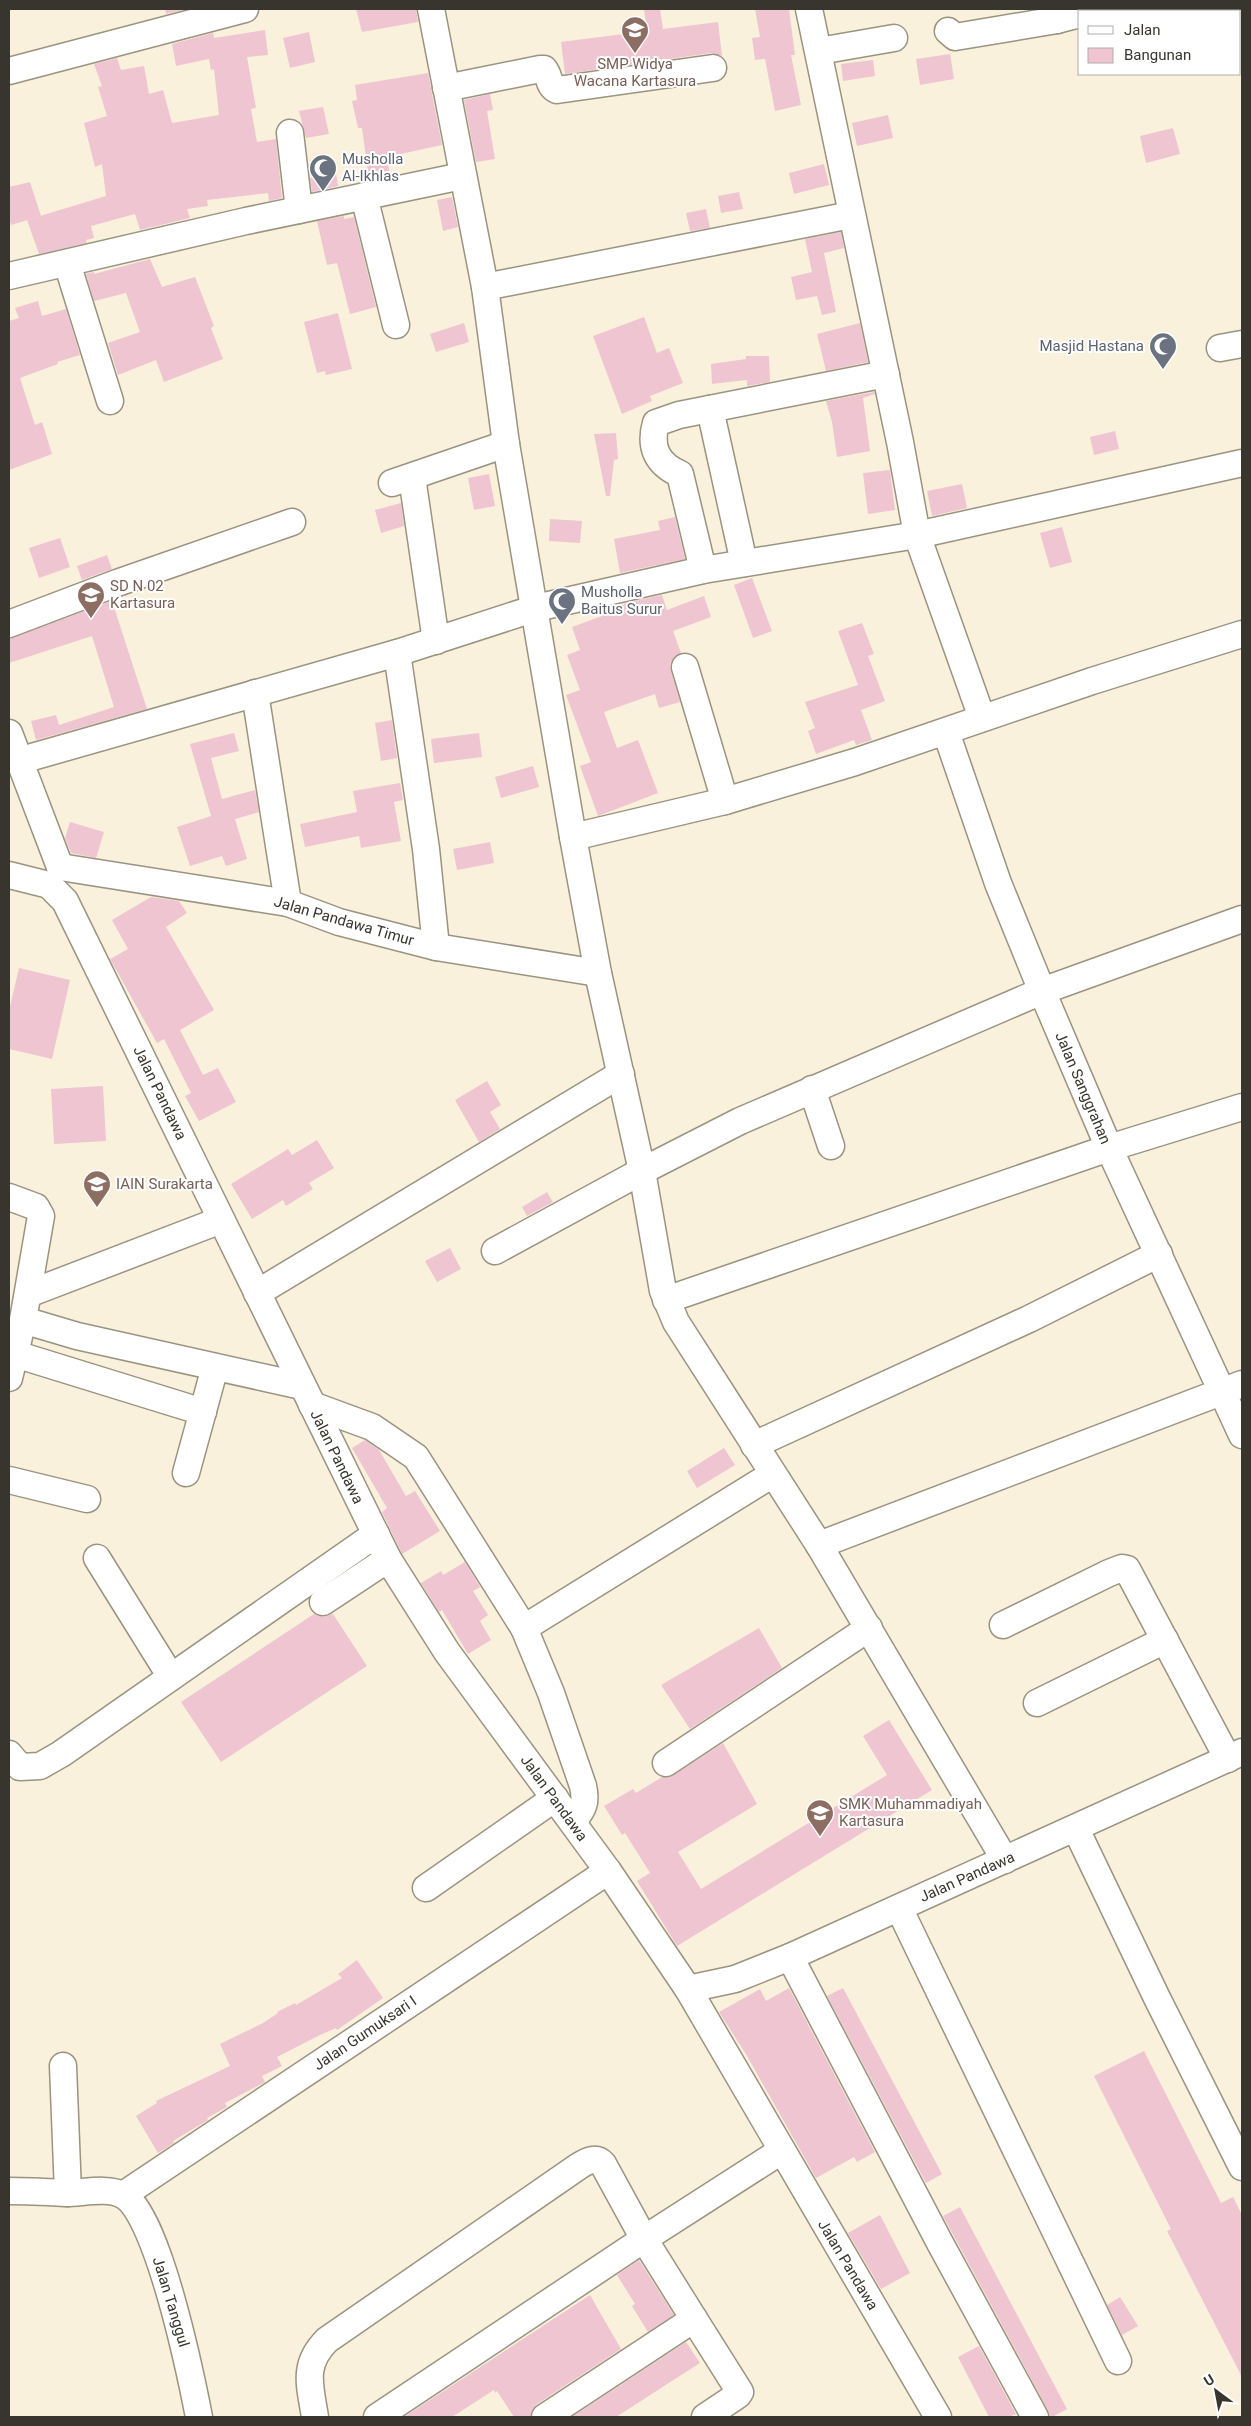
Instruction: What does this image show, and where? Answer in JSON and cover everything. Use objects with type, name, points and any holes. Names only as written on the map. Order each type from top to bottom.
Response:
[{"type":"street","points":[[9,71],[244,9]]},
{"type":"street","points":[[431,9],[484,287],[506,444],[536,608],[555,739],[598,973],[642,1170],[666,1300],[676,1322],[819,1545],[1005,1860]]},
{"type":"street","points":[[809,9],[886,374],[917,535],[982,718]]},
{"type":"street","points":[[948,31],[955,37],[1064,14]]},
{"type":"street","points":[[819,51],[894,38]]},
{"type":"street","points":[[446,88],[540,69],[544,69],[548,74],[550,84],[557,90],[713,68]]},
{"type":"street","points":[[290,133],[299,210]]},
{"type":"street","points":[[9,276],[299,210],[462,176]]},
{"type":"street","points":[[364,196],[396,325]]},
{"type":"street","points":[[484,287],[851,215]]},
{"type":"street","points":[[67,263],[110,401]]},
{"type":"street","points":[[703,570],[680,474],[659,460],[654,428],[656,423],[661,420],[710,409],[886,374]]},
{"type":"street","points":[[710,409],[744,563]]},
{"type":"street","points":[[436,641],[402,480],[506,444]]},
{"type":"street","points":[[18,761],[397,653],[536,608],[703,570],[917,535],[1242,463]]},
{"type":"street","points":[[9,624],[117,583],[292,522]]},
{"type":"street","points":[[573,837],[725,800],[855,762],[982,718],[1242,634]]},
{"type":"street","points":[[397,653],[426,849],[436,947]]},
{"type":"street","points":[[685,667],[725,800]]},
{"type":"street","points":[[255,694],[288,903]]},
{"type":"street","name":"Jalan Sanggrahan","points":[[946,732],[998,883],[1042,991],[1109,1148],[1159,1254],[1233,1388],[1242,1434]]},
{"type":"street","name":"Jalan Pandawa","points":[[9,733],[62,897],[388,1559],[447,1652],[573,1822],[688,1989],[936,2414]]},
{"type":"street","points":[[9,875],[56,877]]},
{"type":"street","name":"Jalan Pandawa Timur","points":[[56,877],[288,903],[340,922],[436,947],[598,973]]},
{"type":"street","points":[[494,1251],[642,1170],[740,1121],[1042,991],[1242,919]]},
{"type":"street","points":[[256,1293],[621,1074]]},
{"type":"street","points":[[812,1090],[831,1146]]},
{"type":"street","points":[[666,1300],[1109,1148],[1242,1107]]},
{"type":"street","points":[[9,1197],[36,1207],[41,1216],[23,1320],[12,1366],[203,1412]]},
{"type":"street","points":[[28,1294],[221,1220]]},
{"type":"street","points":[[754,1445],[1029,1319],[1159,1254]]},
{"type":"street","points":[[23,1320],[78,1336],[214,1367],[307,1396],[372,1427],[416,1457],[524,1628],[551,1693],[583,1786],[586,1798],[584,1808],[573,1822]]},
{"type":"street","points":[[186,1473],[214,1367]]},
{"type":"street","points":[[819,1545],[1233,1388]]},
{"type":"street","points":[[524,1628],[773,1474]]},
{"type":"street","points":[[9,1480],[88,1499]]},
{"type":"street","points":[[12,1765],[40,1766],[61,1754],[376,1534]]},
{"type":"street","points":[[97,1558],[171,1677]]},
{"type":"street","points":[[323,1602],[388,1559]]},
{"type":"street","points":[[1003,1625],[1109,1573],[1124,1568],[1131,1572],[1165,1640],[1235,1756]]},
{"type":"street","points":[[666,1763],[869,1628]]},
{"type":"street","points":[[1037,1703],[1165,1640]]},
{"type":"street","name":"Jalan Pandawa","points":[[688,1989],[735,1979],[790,1957],[1235,1756]]},
{"type":"street","points":[[426,1888],[555,1798]]},
{"type":"street","points":[[1076,1829],[1157,1998],[1242,2167]]},
{"type":"street","name":"Jalan Gumuksari I","points":[[123,2195],[608,1871]]},
{"type":"street","points":[[899,1908],[1118,2361]]},
{"type":"street","points":[[790,1957],[940,2243],[1036,2417]]},
{"type":"street","points":[[63,2066],[68,2193]]},
{"type":"street","points":[[377,2417],[644,2239],[781,2151]]},
{"type":"street","points":[[314,2417],[309,2372],[311,2362],[327,2340],[588,2160],[597,2160],[602,2163],[644,2239],[740,2392],[738,2396],[705,2417]]},
{"type":"street","points":[[9,2191],[106,2192],[123,2195]]},
{"type":"street","name":"Jalan Tanggul","points":[[123,2195],[138,2213],[157,2255],[182,2333],[199,2417]]},
{"type":"street","points":[[545,2417],[694,2320]]},
{"type":"building","points":[[165,9],[187,9],[166,14]]},
{"type":"building","points":[[356,9],[416,9],[418,22],[362,32]]},
{"type":"building","points":[[644,9],[660,9],[663,29],[718,22],[722,56],[711,53],[565,74],[561,42],[647,31]]},
{"type":"building","points":[[755,9],[789,9],[795,55],[791,55],[801,105],[775,111],[765,59],[755,60],[752,38],[760,37]]},
{"type":"building","points":[[265,30],[268,55],[247,57],[256,108],[251,109],[257,142],[276,139],[282,198],[269,201],[268,193],[207,200],[208,206],[187,209],[190,218],[140,230],[135,214],[91,226],[94,238],[86,240],[87,243],[39,254],[27,220],[106,196],[102,164],[95,167],[84,123],[107,116],[98,87],[102,86],[94,64],[117,58],[121,70],[144,66],[149,94],[163,90],[172,123],[219,115],[214,69],[211,70],[209,59],[176,66],[172,44],[213,33],[214,38]]},
{"type":"building","points":[[309,32],[315,62],[290,68],[283,38]]},
{"type":"building","points":[[950,54],[954,79],[920,85],[916,59]]},
{"type":"building","points":[[873,60],[875,76],[843,81],[841,64]]},
{"type":"building","points":[[428,73],[442,145],[387,157],[390,176],[369,180],[362,128],[358,128],[352,101],[357,100],[355,85]]},
{"type":"building","points":[[490,94],[493,110],[487,111],[495,159],[476,162],[464,100]]},
{"type":"building","points":[[323,107],[329,134],[306,138],[299,111]]},
{"type":"building","points":[[888,115],[893,138],[857,146],[852,123]]},
{"type":"building","points":[[1173,128],[1180,154],[1146,163],[1140,136]]},
{"type":"building","points":[[824,164],[829,185],[794,194],[789,173]]},
{"type":"building","points":[[336,173],[338,186],[312,192],[310,178]]},
{"type":"building","points":[[30,182],[41,216],[11,225],[9,216],[9,187]]},
{"type":"building","points":[[739,192],[743,209],[721,213],[718,196]]},
{"type":"building","points":[[452,197],[458,227],[443,231],[437,200]]},
{"type":"building","points":[[706,209],[710,228],[690,231],[686,213]]},
{"type":"building","points":[[344,216],[344,219],[354,217],[376,307],[350,314],[337,263],[327,265],[317,221]]},
{"type":"building","points":[[841,232],[844,248],[824,253],[836,312],[822,315],[817,296],[796,300],[791,277],[812,272],[805,239]]},
{"type":"building","points":[[150,259],[162,287],[195,277],[214,326],[211,328],[223,359],[164,382],[156,360],[118,375],[108,343],[140,332],[126,293],[94,301],[86,274],[94,272],[94,274]]},
{"type":"building","points":[[38,301],[42,316],[66,309],[80,355],[57,362],[58,364],[20,378],[35,425],[42,422],[52,454],[9,470],[9,321],[19,318],[15,308]]},
{"type":"building","points":[[338,313],[352,369],[326,375],[325,371],[317,373],[304,322]]},
{"type":"building","points":[[644,317],[657,353],[669,348],[683,383],[650,396],[652,401],[622,414],[593,336]]},
{"type":"building","points":[[464,323],[469,342],[436,352],[430,334]]},
{"type":"building","points":[[860,323],[868,362],[826,371],[817,334]]},
{"type":"building","points":[[746,356],[769,356],[770,382],[747,386],[747,380],[712,384],[711,364],[746,359]]},
{"type":"building","points":[[874,392],[875,394],[863,398],[870,451],[837,457],[832,422],[826,401]]},
{"type":"building","points":[[1115,431],[1119,449],[1094,455],[1090,437]]},
{"type":"building","points":[[616,433],[618,459],[614,460],[610,496],[606,496],[594,434]]},
{"type":"building","points":[[890,470],[895,510],[868,514],[863,473]]},
{"type":"building","points":[[489,474],[495,506],[474,510],[468,478]]},
{"type":"building","points":[[962,484],[967,508],[932,516],[927,491]]},
{"type":"building","points":[[401,503],[404,526],[381,533],[375,510]]},
{"type":"building","points":[[675,517],[685,559],[620,573],[614,539],[660,530],[658,521]]},
{"type":"building","points":[[550,519],[582,521],[580,543],[549,541]]},
{"type":"building","points":[[1062,527],[1072,562],[1050,568],[1040,533]]},
{"type":"building","points":[[60,538],[70,567],[39,578],[29,548]]},
{"type":"building","points":[[107,555],[112,569],[82,580],[77,566]]},
{"type":"building","points":[[752,578],[772,631],[753,638],[734,585]]},
{"type":"building","points":[[662,595],[667,610],[704,596],[711,617],[673,631],[681,653],[674,657],[670,664],[680,702],[659,708],[655,694],[604,712],[617,748],[638,740],[658,793],[598,816],[580,766],[591,762],[566,695],[580,690],[567,655],[580,650],[572,627],[624,608],[623,605],[626,603]]},
{"type":"building","points":[[112,601],[147,709],[36,740],[31,721],[56,715],[59,725],[114,707],[92,636],[9,663],[9,639]]},
{"type":"building","points":[[862,623],[874,654],[868,656],[885,701],[861,710],[872,740],[856,745],[854,740],[816,754],[808,731],[815,728],[805,702],[858,685],[838,631]]},
{"type":"building","points":[[392,720],[397,758],[381,761],[375,723]]},
{"type":"building","points":[[234,733],[239,751],[211,758],[222,799],[255,790],[259,812],[235,819],[247,859],[226,866],[222,856],[190,866],[177,827],[211,816],[190,744]]},
{"type":"building","points":[[479,733],[482,757],[434,763],[431,739]]},
{"type":"building","points":[[533,766],[539,787],[501,798],[495,777]]},
{"type":"building","points":[[400,783],[403,800],[394,802],[401,841],[361,848],[359,836],[305,847],[300,824],[357,812],[353,791]]},
{"type":"building","points":[[70,822],[104,832],[96,858],[71,853],[65,838]]},
{"type":"building","points":[[490,842],[494,863],[457,870],[453,849]]},
{"type":"building","points":[[151,897],[179,901],[187,913],[166,927],[214,1010],[180,1030],[203,1075],[218,1068],[236,1102],[199,1121],[185,1096],[191,1093],[164,1039],[157,1043],[110,959],[128,949],[112,920]]},
{"type":"building","points":[[19,968],[70,980],[52,1059],[9,1049],[9,1011]]},
{"type":"building","points":[[487,1081],[501,1105],[490,1112],[500,1129],[479,1142],[455,1100]]},
{"type":"building","points":[[103,1086],[106,1141],[54,1144],[51,1089]]},
{"type":"building","points":[[317,1140],[334,1168],[309,1183],[313,1189],[286,1206],[283,1200],[252,1219],[231,1184],[288,1149],[292,1155]]},
{"type":"building","points":[[547,1192],[553,1202],[527,1216],[522,1207]]},
{"type":"building","points":[[450,1248],[461,1269],[437,1282],[425,1261]]},
{"type":"building","points":[[365,1440],[379,1450],[406,1496],[415,1491],[440,1531],[402,1554],[382,1512],[387,1508],[352,1448]]},
{"type":"building","points":[[724,1448],[735,1465],[697,1488],[687,1471]]},
{"type":"building","points":[[465,1562],[480,1587],[473,1591],[488,1615],[480,1621],[491,1640],[468,1654],[442,1610],[439,1612],[421,1583],[441,1571],[443,1575]]},
{"type":"building","points":[[314,1614],[323,1617],[333,1614],[367,1666],[221,1762],[181,1702]]},
{"type":"building","points":[[759,1628],[782,1668],[690,1729],[661,1685]]},
{"type":"building","points":[[889,1720],[932,1790],[677,1946],[637,1881],[650,1873],[625,1833],[622,1835],[604,1806],[633,1789],[636,1793],[662,1777],[674,1775],[723,1743],[757,1804],[678,1852],[701,1889],[887,1775],[863,1736]]},
{"type":"building","points":[[357,1960],[383,1998],[337,2030],[336,2028],[320,2035],[277,2057],[282,2066],[262,2076],[265,2082],[225,2103],[227,2107],[207,2118],[208,2120],[173,2141],[174,2143],[158,2153],[136,2116],[157,2103],[156,2101],[230,2066],[220,2044],[263,2023],[277,2012],[295,2003],[296,2005],[342,1978],[338,1974]]},
{"type":"building","points":[[789,1988],[875,2152],[857,2162],[854,2157],[816,2178],[747,2056],[719,2012],[760,1989],[766,2001]]},
{"type":"building","points":[[843,1988],[942,2174],[926,2183],[827,1996]]},
{"type":"building","points":[[1144,2051],[1221,2203],[1233,2197],[1242,2215],[1242,2377],[1167,2231],[1171,2229],[1094,2076]]},
{"type":"building","points":[[960,2207],[1067,2409],[1052,2417],[1050,2417],[1048,2410],[943,2216]]},
{"type":"building","points":[[880,2215],[910,2273],[881,2289],[848,2233]]},
{"type":"building","points":[[639,2260],[674,2315],[648,2332],[632,2306],[635,2304],[617,2275]]},
{"type":"building","points":[[590,2295],[621,2349],[537,2404],[532,2410],[530,2417],[514,2417],[497,2391],[495,2393],[494,2390],[452,2417],[404,2417]]},
{"type":"building","points":[[1120,2297],[1138,2326],[1122,2335],[1107,2305]]},
{"type":"building","points":[[686,2342],[700,2363],[616,2417],[572,2417]]},
{"type":"building","points":[[979,2346],[1016,2414],[1008,2417],[989,2417],[958,2357]]},
{"type":"place","name":"SMP Widya Wacana Kartasura","points":[[635,54]]},
{"type":"place","name":"Musholla Al-Ikhlas","points":[[323,192]]},
{"type":"place","name":"Masjid Hastana","points":[[1163,370]]},
{"type":"place","name":"SD N 02 Kartasura","points":[[91,619]]},
{"type":"place","name":"Musholla Baitus Surur","points":[[562,625]]},
{"type":"place","name":"IAIN Surakarta","points":[[97,1208]]},
{"type":"place","name":"SMK Muhammadiyah Kartasura","points":[[820,1837]]}]
